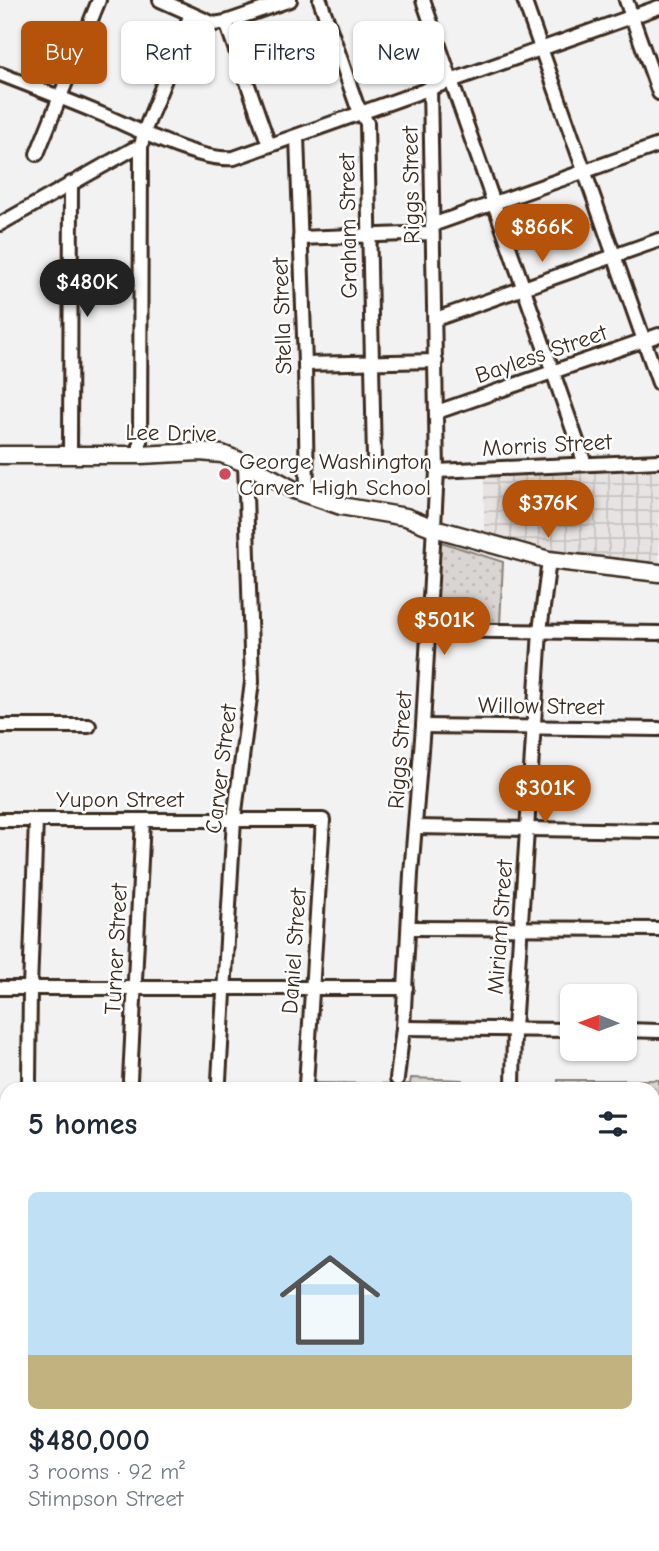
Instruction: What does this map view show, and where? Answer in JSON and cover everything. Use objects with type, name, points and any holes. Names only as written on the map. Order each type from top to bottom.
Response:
[{"type":"main road","name":"Lee Drive","points":[[0,456],[200,452],[222,454],[307,494],[341,506],[406,517],[434,528],[549,560],[659,573]]},
{"type":"street","points":[[37,154],[99,0]]},
{"type":"street","points":[[160,0],[214,24],[290,0]]},
{"type":"street","name":"Graham Street","points":[[320,0],[360,112],[367,122],[374,459]]},
{"type":"street","points":[[422,0],[585,464]]},
{"type":"street","points":[[524,0],[659,383]]},
{"type":"street","points":[[626,0],[659,93]]},
{"type":"street","points":[[0,74],[207,157],[221,160],[234,158],[659,7]]},
{"type":"street","points":[[140,455],[141,147],[144,132],[191,14]]},
{"type":"street","points":[[226,22],[270,145]]},
{"type":"street","name":"Riggs Street","points":[[397,1079],[406,988],[437,471],[430,87]]},
{"type":"street","name":"Stella Street","points":[[296,136],[306,364],[307,494]]},
{"type":"street","points":[[300,238],[432,229],[494,203],[659,145]]},
{"type":"street","points":[[0,224],[141,147]]},
{"type":"street","points":[[70,456],[71,183]]},
{"type":"street","points":[[436,319],[659,240]]},
{"type":"street","name":"Bayless Street","points":[[437,412],[659,335]]},
{"type":"street","points":[[306,364],[436,361]]},
{"type":"street","name":"Morris Street","points":[[437,471],[659,461]]},
{"type":"street","name":"Carver Street","points":[[219,1080],[234,819],[252,682],[246,463]]},
{"type":"street","name":"Miriam Street","points":[[513,1082],[533,727],[540,631],[549,560]]},
{"type":"street","points":[[428,630],[659,633]]},
{"type":"street","points":[[0,726],[89,726]]},
{"type":"street","name":"Willow Street","points":[[423,726],[659,729]]},
{"type":"street","name":"Yupon Street","points":[[0,820],[323,820]]},
{"type":"street","points":[[29,1081],[36,820]]},
{"type":"street","name":"Turner Street","points":[[130,1080],[143,820]]},
{"type":"street","name":"Daniel Street","points":[[306,1082],[323,820]]},
{"type":"street","points":[[415,827],[659,831]]},
{"type":"street","points":[[408,928],[659,929]]},
{"type":"street","points":[[0,988],[406,988]]},
{"type":"street","points":[[403,1028],[560,1030]]},
{"type":"street","points":[[637,1030],[659,1031]]},
{"type":"shaded area","points":[[659,465],[659,565],[585,558],[484,533],[484,472]]},
{"type":"green space","points":[[438,541],[503,562],[500,625],[435,622]]},
{"type":"green space","points":[[411,1078],[462,1080],[462,1082],[410,1082]]},
{"type":"green space","points":[[558,1080],[659,1080],[659,1082]]},
{"type":"place","name":"George Washington Carver High School","points":[[225,474]]}]
